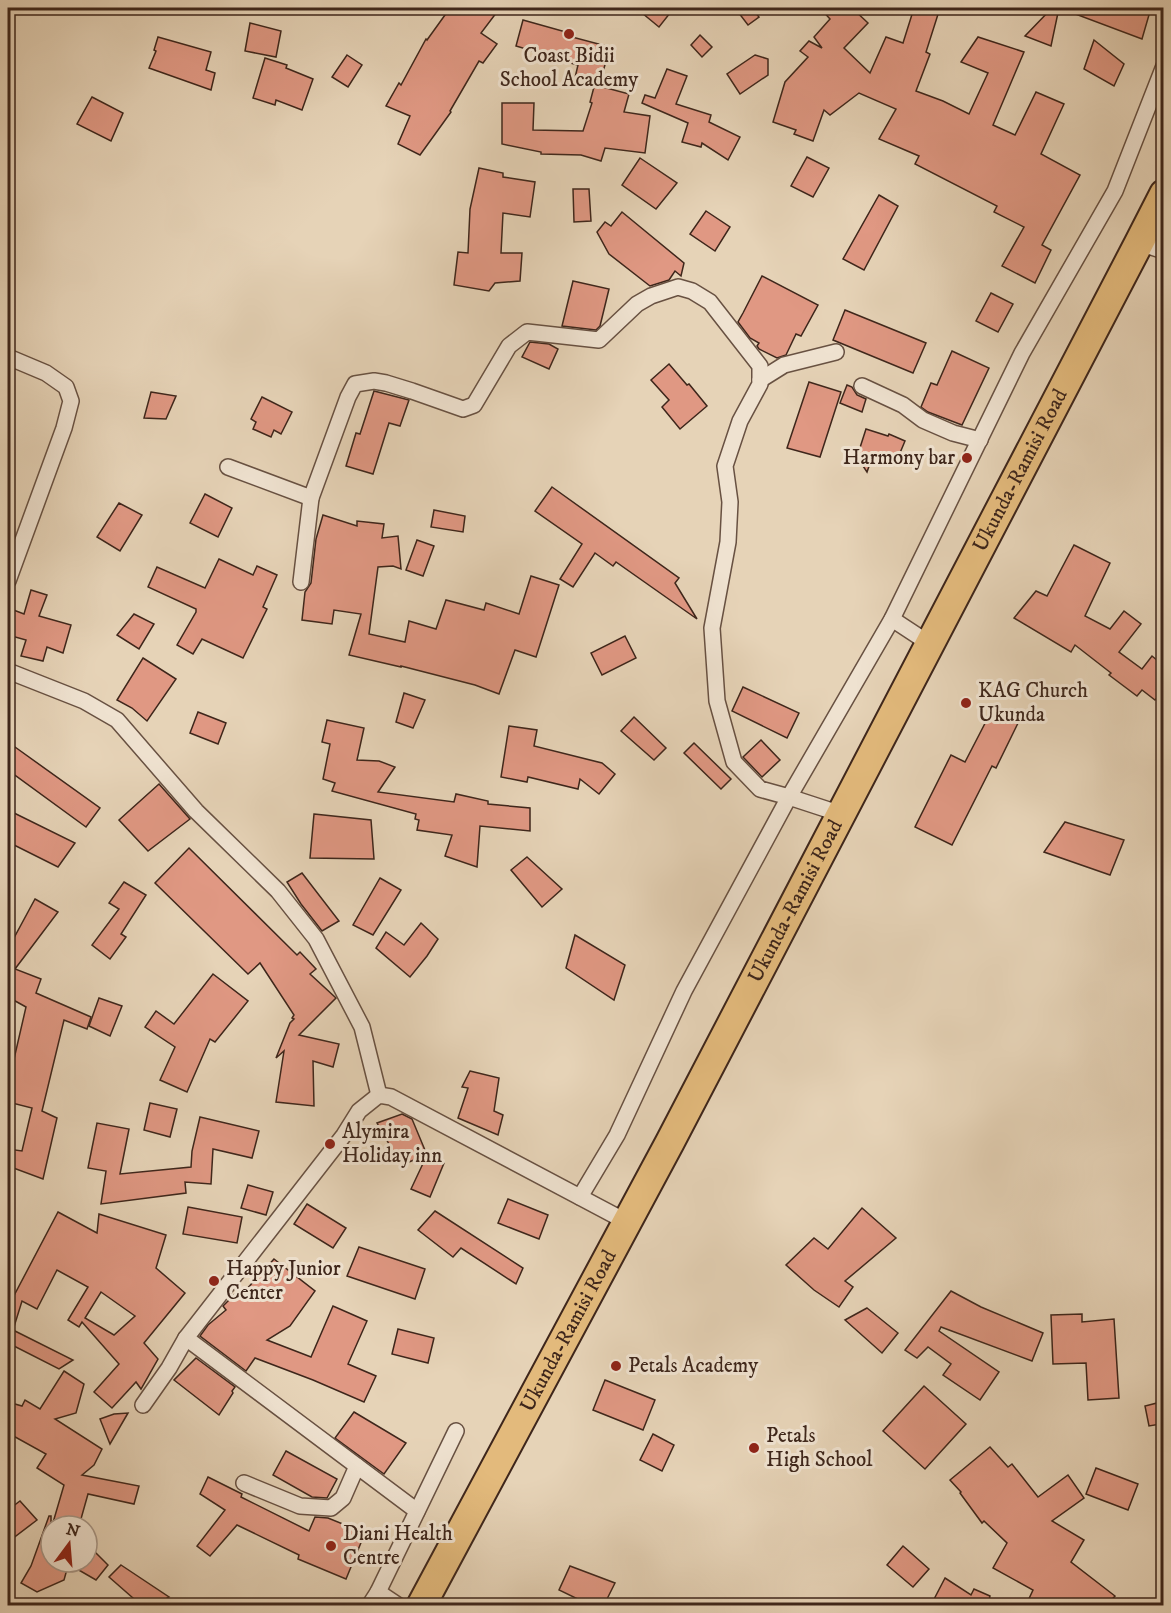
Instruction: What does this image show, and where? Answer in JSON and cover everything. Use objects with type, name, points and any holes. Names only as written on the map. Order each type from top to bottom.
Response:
[{"type":"highway","name":"Ukunda-Ramisi Road","points":[[421,1605],[627,1222],[930,644],[1151,247],[1164,194]]},
{"type":"street","points":[[580,1197],[617,1135],[684,991],[789,796],[892,619],[1022,352],[1114,191],[1164,66]]},
{"type":"street","points":[[301,582],[311,498],[355,384],[374,381],[392,385],[462,409],[474,405],[509,346],[527,332],[598,340],[638,304],[651,296],[678,287],[692,291],[710,302],[760,366],[760,384],[740,421],[725,466],[730,502],[728,542],[712,628],[717,700],[734,762],[759,789],[789,796],[842,814]]},
{"type":"street","points":[[760,380],[784,366],[836,352]]},
{"type":"street","points":[[8,357],[46,373],[66,387],[71,401],[64,428],[8,581]]},
{"type":"street","points":[[862,386],[903,405],[924,420],[952,432],[980,440]]},
{"type":"street","points":[[228,467],[311,498]]},
{"type":"street","points":[[892,619],[930,644]]},
{"type":"street","points":[[8,671],[84,701],[117,720],[196,811],[278,891],[316,939],[362,1027],[379,1095]]},
{"type":"street","points":[[143,1405],[169,1368],[186,1338],[344,1135],[359,1111],[379,1095],[392,1097],[627,1222]]},
{"type":"street","points":[[186,1338],[417,1511]]},
{"type":"street","points":[[369,1605],[378,1592],[456,1431]]},
{"type":"street","points":[[244,1483],[300,1506],[331,1508],[343,1498],[357,1466]]},
{"type":"street","points":[[378,1592],[399,1605]]},
{"type":"building","points":[[450,8],[500,8],[481,33],[497,44],[483,63],[479,61],[451,112],[420,155],[398,144],[410,116],[386,106],[399,83],[401,85],[426,39]]},
{"type":"building","points":[[636,8],[674,8],[659,27]]},
{"type":"building","points":[[735,8],[752,8],[759,17],[748,25]]},
{"type":"building","points":[[820,8],[852,8],[868,23],[844,48],[870,73],[886,37],[903,43],[914,8],[940,8],[926,52],[930,54],[916,91],[969,114],[988,73],[961,62],[978,37],[1024,52],[993,125],[1015,135],[1036,92],[1064,104],[1041,154],[1080,175],[1042,245],[1051,250],[1035,283],[1002,266],[1024,227],[994,212],[997,206],[915,164],[919,156],[879,139],[896,109],[859,93],[830,115],[824,110],[813,141],[794,134],[796,130],[773,122],[785,82],[808,57],[800,51],[809,41],[822,48],[814,37],[830,19]]},
{"type":"building","points":[[1052,8],[1059,8],[1051,46],[1025,36]]},
{"type":"building","points":[[1063,8],[1151,8],[1142,39]]},
{"type":"building","points":[[523,20],[610,47],[599,86],[629,94],[624,112],[650,116],[645,153],[605,148],[601,161],[581,155],[541,154],[541,152],[502,144],[502,103],[534,103],[533,130],[583,131],[592,103],[590,102],[594,87],[574,82],[578,65],[516,46]]},
{"type":"building","points":[[250,23],[281,31],[276,57],[245,51]]},
{"type":"building","points":[[700,35],[712,47],[702,57],[691,45]]},
{"type":"building","points":[[158,37],[211,52],[206,70],[215,73],[211,90],[149,68],[156,51],[154,50]]},
{"type":"building","points":[[1094,40],[1124,64],[1114,86],[1084,69]]},
{"type":"building","points":[[347,55],[362,65],[348,87],[332,77]]},
{"type":"building","points":[[755,55],[768,59],[768,75],[740,94],[727,74]]},
{"type":"building","points":[[265,58],[287,65],[286,68],[313,79],[302,110],[276,100],[275,105],[253,98]]},
{"type":"building","points":[[667,69],[687,76],[676,104],[711,115],[709,122],[740,137],[728,160],[702,143],[701,147],[682,142],[688,123],[642,103],[645,95],[655,98]]},
{"type":"building","points":[[92,97],[123,113],[111,141],[77,124]]},
{"type":"building","points":[[807,157],[829,168],[813,197],[791,186]]},
{"type":"building","points":[[640,158],[677,183],[656,209],[622,185]]},
{"type":"building","points":[[479,168],[503,173],[503,177],[535,182],[530,217],[503,213],[501,253],[522,253],[520,281],[495,283],[489,291],[454,285],[458,252],[468,253],[470,209]]},
{"type":"building","points":[[573,189],[589,189],[591,221],[574,222]]},
{"type":"building","points":[[879,195],[898,206],[864,270],[843,259]]},
{"type":"building","points":[[706,211],[730,227],[715,251],[690,234]]},
{"type":"building","points":[[622,212],[684,263],[681,276],[675,271],[669,280],[650,286],[609,254],[597,232],[605,222],[611,226]]},
{"type":"building","points":[[762,276],[818,305],[801,336],[796,334],[786,355],[777,358],[759,349],[757,346],[759,343],[750,338],[738,322]]},
{"type":"building","points":[[573,281],[609,289],[600,326],[596,330],[562,326]]},
{"type":"building","points":[[991,293],[1013,304],[998,332],[976,321]]},
{"type":"building","points":[[845,310],[926,343],[913,373],[833,340]]},
{"type":"building","points":[[530,342],[549,344],[558,349],[549,369],[522,357]]},
{"type":"building","points":[[952,351],[989,368],[962,425],[921,407],[931,383],[937,385]]},
{"type":"building","points":[[669,364],[707,406],[680,429],[662,407],[669,400],[651,380]]},
{"type":"building","points":[[809,382],[841,392],[820,457],[787,448]]},
{"type":"building","points":[[847,385],[852,387],[857,395],[866,399],[862,412],[840,403]]},
{"type":"building","points":[[374,391],[409,400],[400,426],[389,423],[373,474],[346,466],[356,433],[360,434]]},
{"type":"building","points":[[151,392],[176,396],[166,419],[144,418]]},
{"type":"building","points":[[262,397],[292,412],[281,434],[274,430],[271,437],[253,429],[256,422],[251,419]]},
{"type":"building","points":[[866,429],[888,436],[889,434],[905,441],[897,460],[874,452],[867,472],[857,457]]},
{"type":"building","points":[[552,487],[679,578],[675,583],[697,619],[616,562],[613,566],[595,553],[573,587],[560,579],[582,544],[535,511]]},
{"type":"building","points":[[205,494],[232,508],[218,537],[190,523]]},
{"type":"building","points":[[119,503],[142,515],[120,551],[97,537]]},
{"type":"building","points":[[434,510],[465,516],[463,532],[431,527]]},
{"type":"building","points":[[323,515],[357,526],[357,521],[384,524],[382,538],[398,536],[401,569],[393,566],[378,567],[369,634],[405,642],[409,621],[436,629],[446,600],[484,610],[486,603],[519,614],[531,576],[559,585],[536,657],[515,650],[499,694],[475,685],[349,655],[361,614],[334,610],[332,624],[302,620],[305,592],[311,583],[316,539]]},
{"type":"building","points":[[417,540],[434,546],[423,576],[406,570]]},
{"type":"building","points":[[1074,545],[1110,563],[1085,616],[1110,629],[1124,611],[1141,624],[1119,652],[1142,669],[1152,656],[1164,666],[1164,690],[1155,700],[1142,690],[1137,696],[1075,645],[1071,652],[1014,618],[1036,591],[1047,596]]},
{"type":"building","points":[[219,559],[253,575],[257,566],[277,575],[263,607],[267,609],[243,658],[202,639],[193,654],[177,645],[196,609],[148,587],[157,567],[205,588]]},
{"type":"building","points":[[31,590],[47,595],[39,616],[71,625],[63,653],[47,647],[43,661],[21,656],[26,640],[8,635],[8,619],[11,609],[24,614]]},
{"type":"building","points":[[134,614],[154,624],[139,649],[117,635]]},
{"type":"building","points":[[625,636],[636,658],[602,675],[591,653]]},
{"type":"building","points":[[143,658],[176,679],[147,721],[132,708],[117,700]]},
{"type":"building","points":[[743,687],[799,713],[787,738],[732,711]]},
{"type":"building","points":[[404,693],[425,700],[413,728],[396,722]]},
{"type":"building","points":[[994,706],[1020,719],[996,768],[992,766],[952,845],[915,827],[951,755],[965,762]]},
{"type":"building","points":[[198,712],[226,723],[218,744],[190,733]]},
{"type":"building","points":[[634,717],[666,748],[654,760],[621,731]]},
{"type":"building","points":[[327,720],[364,728],[357,760],[379,761],[395,767],[378,792],[454,802],[456,794],[488,801],[488,804],[530,808],[530,831],[480,826],[477,867],[445,856],[452,835],[417,830],[419,820],[415,819],[416,814],[332,791],[335,783],[323,779],[330,744],[322,742]]},
{"type":"building","points":[[509,726],[537,730],[534,746],[602,763],[615,774],[599,794],[580,779],[578,789],[528,777],[527,782],[501,777]]},
{"type":"building","points":[[761,740],[780,760],[762,777],[743,757]]},
{"type":"building","points":[[694,743],[731,779],[721,789],[684,753]]},
{"type":"building","points":[[15,747],[100,808],[86,827],[8,770],[8,757]]},
{"type":"building","points":[[159,784],[190,819],[148,851],[119,820]]},
{"type":"building","points":[[8,810],[75,843],[58,867],[8,842]]},
{"type":"building","points":[[314,814],[371,820],[374,859],[310,858]]},
{"type":"building","points":[[1065,822],[1124,840],[1110,875],[1044,852]]},
{"type":"building","points":[[189,848],[297,955],[300,952],[316,969],[310,974],[336,998],[299,1035],[339,1044],[333,1067],[313,1061],[314,1106],[276,1102],[284,1051],[276,1058],[294,1015],[260,963],[248,974],[155,883]]},
{"type":"building","points":[[527,857],[562,889],[542,907],[511,870]]},
{"type":"building","points":[[302,873],[339,921],[322,931],[287,882]]},
{"type":"building","points":[[380,878],[401,890],[373,935],[353,925]]},
{"type":"building","points":[[124,882],[146,895],[121,934],[126,937],[110,959],[92,945],[119,909],[109,903]]},
{"type":"building","points":[[35,899],[58,912],[15,969],[41,979],[36,993],[91,1017],[87,1029],[64,1020],[42,1111],[57,1118],[43,1179],[8,1166],[8,1149],[22,1151],[32,1108],[8,1102],[8,1085],[26,1007],[8,997],[8,949]]},
{"type":"building","points":[[421,923],[438,939],[410,977],[376,948],[386,932],[404,945]]},
{"type":"building","points":[[575,935],[625,965],[614,1000],[566,968]]},
{"type":"building","points":[[213,974],[248,1001],[215,1042],[210,1039],[187,1092],[160,1080],[175,1047],[145,1027],[156,1011],[174,1024]]},
{"type":"building","points":[[99,998],[122,1006],[110,1036],[89,1026]]},
{"type":"building","points":[[470,1071],[499,1078],[494,1111],[503,1115],[498,1135],[458,1118],[468,1088],[462,1087]]},
{"type":"building","points":[[150,1103],[177,1109],[170,1137],[144,1130]]},
{"type":"building","points":[[402,1114],[412,1119],[427,1155],[401,1165],[377,1123]]},
{"type":"building","points":[[200,1117],[259,1131],[252,1158],[213,1149],[211,1184],[185,1182],[186,1193],[101,1204],[106,1171],[88,1168],[97,1123],[129,1129],[120,1174],[191,1167],[192,1151]]},
{"type":"building","points":[[427,1155],[444,1163],[430,1197],[411,1189]]},
{"type":"building","points":[[248,1185],[273,1192],[266,1215],[241,1208]]},
{"type":"building","points":[[508,1199],[548,1215],[539,1239],[498,1223]]},
{"type":"building","points":[[307,1204],[346,1228],[333,1248],[294,1224]]},
{"type":"building","points":[[188,1207],[242,1217],[237,1243],[183,1234]]},
{"type":"building","points":[[862,1208],[896,1238],[845,1281],[853,1287],[839,1307],[814,1290],[786,1265],[814,1238],[828,1249]]},
{"type":"building","points":[[435,1211],[523,1268],[516,1284],[461,1248],[453,1257],[418,1230]]},
{"type":"building","points":[[58,1212],[97,1233],[99,1214],[166,1235],[156,1268],[185,1293],[144,1343],[158,1359],[141,1389],[136,1382],[112,1408],[94,1392],[119,1364],[82,1322],[79,1327],[68,1320],[88,1287],[57,1270],[37,1309],[22,1301],[13,1330],[73,1360],[59,1369],[8,1343],[8,1307]],"holes":[[[101,1292],[135,1316],[114,1335],[85,1318]]]},
{"type":"building","points":[[359,1247],[425,1269],[415,1299],[347,1276]]},
{"type":"building","points":[[274,1259],[315,1291],[290,1326],[267,1340],[311,1357],[333,1306],[367,1321],[348,1364],[376,1376],[364,1402],[255,1358],[246,1371],[200,1336],[208,1325],[226,1310],[223,1306],[240,1289],[244,1292]]},
{"type":"building","points":[[951,1291],[981,1307],[1043,1333],[1032,1361],[941,1327],[939,1331],[999,1372],[980,1400],[943,1375],[951,1364],[928,1347],[917,1358],[905,1350]]},
{"type":"building","points":[[867,1308],[898,1333],[882,1353],[845,1320]]},
{"type":"building","points":[[1082,1314],[1082,1322],[1114,1319],[1119,1398],[1088,1400],[1086,1363],[1053,1364],[1051,1315]]},
{"type":"building","points":[[398,1329],[434,1338],[428,1363],[392,1354]]},
{"type":"building","points":[[196,1358],[235,1387],[219,1415],[174,1380]]},
{"type":"building","points":[[64,1371],[84,1384],[76,1413],[55,1419],[102,1449],[94,1465],[82,1475],[139,1486],[134,1504],[88,1494],[82,1514],[56,1514],[64,1485],[37,1468],[46,1454],[8,1433],[8,1402],[22,1406],[25,1400],[40,1409]]},
{"type":"building","points":[[605,1380],[655,1400],[643,1430],[593,1410]]},
{"type":"building","points":[[924,1386],[966,1424],[925,1469],[883,1431]]},
{"type":"building","points":[[1157,1403],[1161,1424],[1149,1426],[1145,1406]]},
{"type":"building","points":[[354,1412],[406,1443],[384,1474],[335,1438]]},
{"type":"building","points":[[128,1413],[110,1444],[100,1419],[114,1414]]},
{"type":"building","points":[[653,1434],[674,1445],[662,1471],[640,1460]]},
{"type":"building","points":[[990,1447],[1008,1467],[1012,1464],[1038,1497],[1068,1475],[1084,1498],[1052,1521],[1084,1540],[1071,1562],[1115,1596],[1107,1605],[1026,1605],[1033,1590],[993,1568],[1007,1543],[984,1521],[982,1523],[950,1480]]},
{"type":"building","points":[[286,1451],[337,1479],[327,1498],[312,1497],[273,1475]]},
{"type":"building","points":[[1096,1468],[1138,1484],[1128,1510],[1086,1494]]},
{"type":"building","points":[[208,1477],[242,1494],[241,1497],[309,1531],[315,1517],[328,1518],[365,1533],[346,1579],[298,1559],[299,1555],[237,1525],[210,1556],[197,1546],[225,1510],[200,1494]]},
{"type":"building","points":[[20,1501],[37,1520],[8,1542],[8,1510]]},
{"type":"building","points":[[39,1544],[39,1574],[66,1574],[64,1580],[37,1592],[21,1583],[31,1566]]},
{"type":"building","points":[[903,1546],[929,1569],[913,1587],[887,1565]]},
{"type":"building","points":[[99,1556],[108,1565],[96,1580],[86,1574],[99,1574]]},
{"type":"building","points":[[121,1565],[169,1597],[156,1605],[141,1605],[109,1577]]},
{"type":"building","points":[[570,1566],[615,1583],[604,1605],[590,1605],[559,1590]]},
{"type":"building","points":[[945,1578],[971,1595],[974,1589],[990,1596],[988,1605],[931,1605]]},
{"type":"place","name":"Coast Bidii School Academy","points":[[569,34]]},
{"type":"place","name":"Harmony bar","points":[[967,458]]},
{"type":"place","name":"KAG Church Ukunda","points":[[966,703]]},
{"type":"place","name":"Alymira Holiday inn","points":[[330,1144]]},
{"type":"place","name":"Happy Junior Center","points":[[214,1281]]},
{"type":"place","name":"Petals Academy","points":[[616,1366]]},
{"type":"place","name":"Petals High School","points":[[754,1448]]},
{"type":"place","name":"Diani Health Centre","points":[[331,1546]]}]
